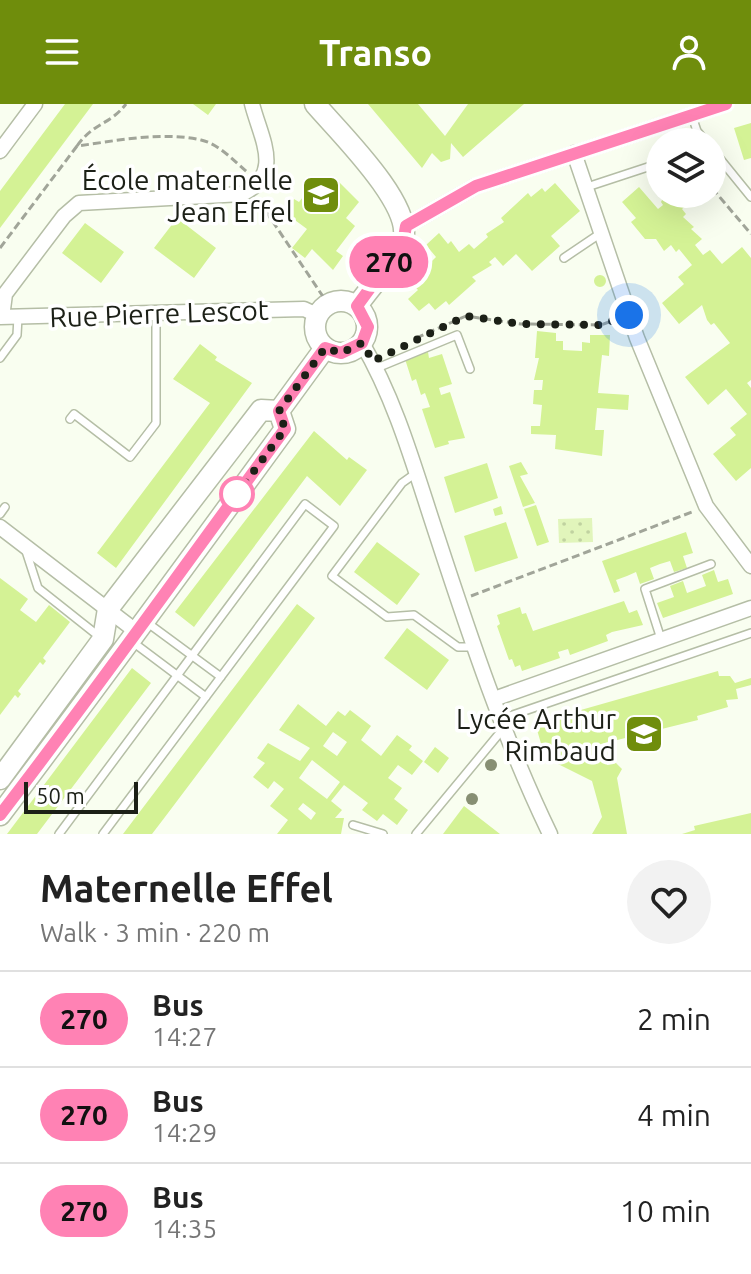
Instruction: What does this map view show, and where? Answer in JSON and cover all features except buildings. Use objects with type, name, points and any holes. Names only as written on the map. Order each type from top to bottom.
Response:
[{"type":"street","points":[[0,151],[35,104]]},
{"type":"street","points":[[1,317],[5,294],[64,216],[79,203],[242,194],[256,188],[266,176],[268,165],[252,104]]},
{"type":"street","points":[[315,104],[384,185],[406,226],[403,243],[357,306]]},
{"type":"street","points":[[406,226],[476,186],[726,104]]},
{"type":"street","points":[[574,153],[629,315],[706,506],[751,566]]},
{"type":"street","points":[[335,301],[357,306],[368,327],[362,343],[341,353],[325,348],[315,333],[317,315],[335,301]]},
{"type":"street","name":"Rue Pierre Lescot","points":[[1,317],[304,309],[317,315]]},
{"type":"street","points":[[362,343],[391,395],[475,647],[550,834]]},
{"type":"street","points":[[279,411],[325,348]]},
{"type":"street","points":[[0,779],[103,639],[108,609],[261,410],[279,411]]},
{"type":"street","points":[[0,815],[285,429],[279,411]]},
{"type":"street","points":[[0,527],[138,631]]},
{"type":"street","points":[[494,699],[751,608]]},
{"type":"lane","points":[[692,115],[696,128]]},
{"type":"lane","points":[[726,166],[751,197]]},
{"type":"lane","points":[[585,188],[646,168]]},
{"type":"lane","points":[[564,258],[601,233]]},
{"type":"lane","points":[[70,419],[74,414],[130,457],[156,423],[156,313]]},
{"type":"lane","points":[[0,358],[17,335],[18,317]]},
{"type":"lane","points":[[377,368],[457,335],[470,369]]},
{"type":"lane","points":[[416,473],[402,483],[332,576],[387,617],[414,615],[458,647],[475,647]]},
{"type":"lane","points":[[59,834],[305,504],[334,526],[103,834]]},
{"type":"lane","points":[[24,546],[38,588],[103,639]]},
{"type":"lane","points":[[661,639],[645,589],[711,564]]},
{"type":"lane","points":[[138,631],[192,656],[221,677]]},
{"type":"lane","points":[[138,631],[177,676],[206,697]]},
{"type":"lane","points":[[416,834],[503,723],[751,633]]},
{"type":"lane","points":[[353,825],[383,834]]},
{"type":"path","points":[[77,146],[90,127],[115,118],[126,104]]},
{"type":"path","points":[[726,205],[751,234]]},
{"type":"path","points":[[408,343],[466,316],[521,324],[601,325],[629,315]]},
{"type":"path","points":[[458,600],[706,506]]},
{"type":"green space","points":[[592,518],[593,542],[559,543],[558,519]]},
{"type":"bus line","name":"270","points":[[0,815],[123,655],[285,429],[279,411],[325,348],[333,352],[349,352],[362,343],[368,327],[363,311],[357,306],[403,243],[406,226],[476,186],[726,104]]},
{"type":"place","name":"École maternelle Jean Effel","points":[[321,195]]},
{"type":"place","name":"Lycée Arthur Rimbaud","points":[[644,734]]},
{"type":"route","points":[[237,494],[285,429],[279,411],[325,348],[333,352],[349,352],[362,343],[373,361],[466,316],[521,324],[601,325],[629,315]]}]
